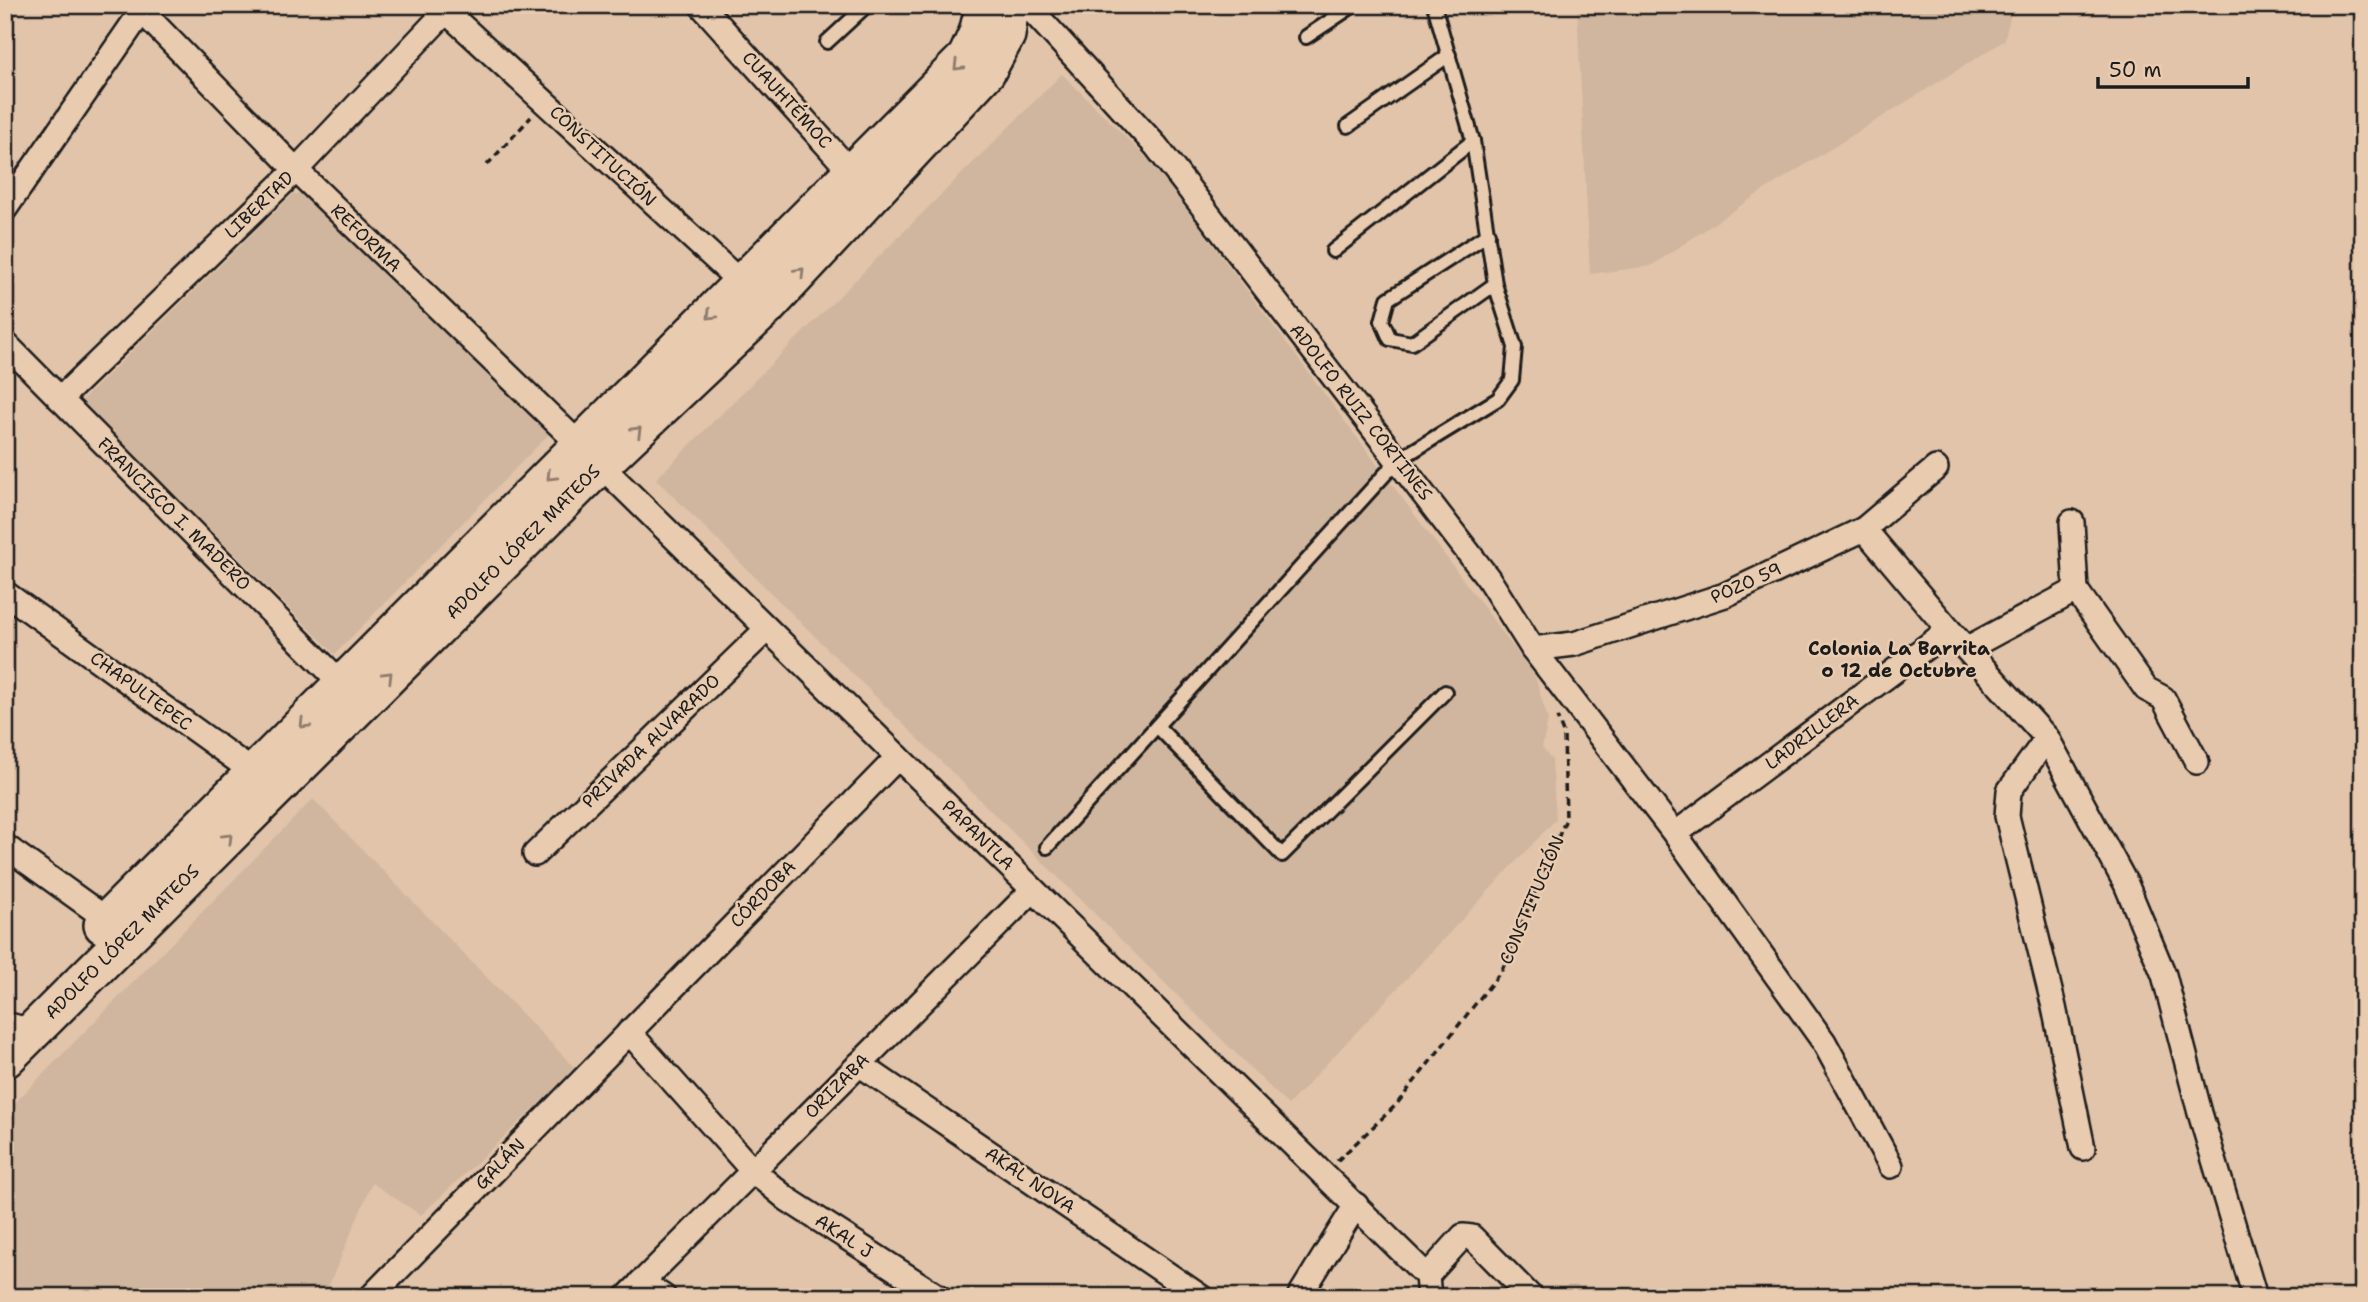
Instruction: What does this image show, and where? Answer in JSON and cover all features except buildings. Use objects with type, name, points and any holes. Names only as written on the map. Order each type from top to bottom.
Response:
[{"type":"main road","name":"ADOLFO LÓPEZ MATEOS","points":[[862,184],[967,57],[978,33],[985,5]]},
{"type":"main road","name":"ADOLFO LÓPEZ MATEOS","points":[[12,1026],[266,781],[862,184],[986,72],[1006,34],[1028,7]]},
{"type":"main road","name":"ADOLFO LÓPEZ MATEOS","points":[[5,1059],[12,1026],[108,920],[266,781],[343,685],[590,456]]},
{"type":"street","name":"CUAUHTÉMOC","points":[[701,5],[862,184]]},
{"type":"street","name":"REFORMA","points":[[141,7],[296,170],[590,456]]},
{"type":"street","points":[[5,209],[141,7]]},
{"type":"street","name":"LIBERTAD","points":[[60,399],[296,170],[445,7]]},
{"type":"street","name":"CONSTITUCIÓN","points":[[445,7],[754,295]]},
{"type":"street","name":"ADOLFO RUIZ CORTINES","points":[[1028,7],[1156,146],[1488,578],[1533,649],[1675,834],[1824,1042],[1891,1167]]},
{"type":"street","name":"FRANCISCO I. MADERO","points":[[5,343],[343,685]]},
{"type":"street","name":"PAPANTLA","points":[[590,456],[1356,1205],[1428,1286]]},
{"type":"street","name":"POZO 59","points":[[1533,649],[1574,644],[1726,595],[1864,529],[1936,468]]},
{"type":"street","points":[[2072,522],[2076,590],[2146,689],[2163,698],[2197,762]]},
{"type":"street","points":[[1864,529],[1949,630],[2047,738],[2126,884],[2164,975],[2200,1113],[2255,1297]]},
{"type":"street","points":[[1968,648],[2076,590]]},
{"type":"street","name":"CHAPULTEPEC","points":[[5,593],[266,781]]},
{"type":"street","name":"PRIVADA ALVARADO","points":[[535,854],[767,629]]},
{"type":"street","name":"LADRILLERA","points":[[1675,834],[1949,630]]},
{"type":"street","points":[[2047,738],[2009,791],[2007,816],[2054,1007],[2083,1148]]},
{"type":"street","name":"CÓRDOBA","points":[[629,1032],[898,757]]},
{"type":"street","points":[[5,846],[108,920]]},
{"type":"street","name":"ORIZABA","points":[[634,1289],[1033,890]]},
{"type":"street","name":"AKAL J","points":[[629,1032],[752,1170],[787,1199],[939,1297]]},
{"type":"street","name":"GALÁN","points":[[371,1297],[629,1032]]},
{"type":"street","name":"AKAL NOVA","points":[[859,1064],[1201,1297]]},
{"type":"street","points":[[1299,1297],[1356,1205]]},
{"type":"street","points":[[1428,1286],[1463,1236],[1472,1237],[1531,1297]]},
{"type":"street","points":[[634,1289],[664,1297]]},
{"type":"lane","points":[[827,41],[867,5]]},
{"type":"lane","points":[[1306,37],[1354,5]]},
{"type":"lane","points":[[1047,847],[1398,460],[1498,399],[1512,380],[1514,347],[1495,284],[1473,141],[1434,5]]},
{"type":"lane","points":[[1348,126],[1449,55]]},
{"type":"lane","points":[[1333,251],[1473,141]]},
{"type":"lane","points":[[1488,234],[1388,299],[1382,321],[1390,338],[1412,344],[1495,284]]},
{"type":"lane","points":[[1157,726],[1282,855],[1445,692]]},
{"type":"path","points":[[487,165],[545,103]]},
{"type":"path","name":"CONSTITUCIÓN","points":[[1323,1173],[1396,1105],[1502,970],[1566,819],[1564,735],[1555,710]]},
{"type":"shaded area","points":[[1577,5],[2013,5],[2004,41],[1758,194],[1651,266],[1590,274]]},
{"type":"shaded area","points":[[1062,74],[1152,163],[1535,676],[1548,720],[1542,747],[1552,760],[1556,819],[1288,1105],[656,479]]},
{"type":"shaded area","points":[[304,187],[549,434],[335,654],[81,401],[294,193],[296,195]]},
{"type":"shaded area","points":[[313,799],[576,1069],[421,1215],[372,1183],[324,1297],[5,1297],[5,1113]]},
{"type":"district","name":"Colonia La Barrita o 12 de Octubre","points":[[1899,659]]}]
